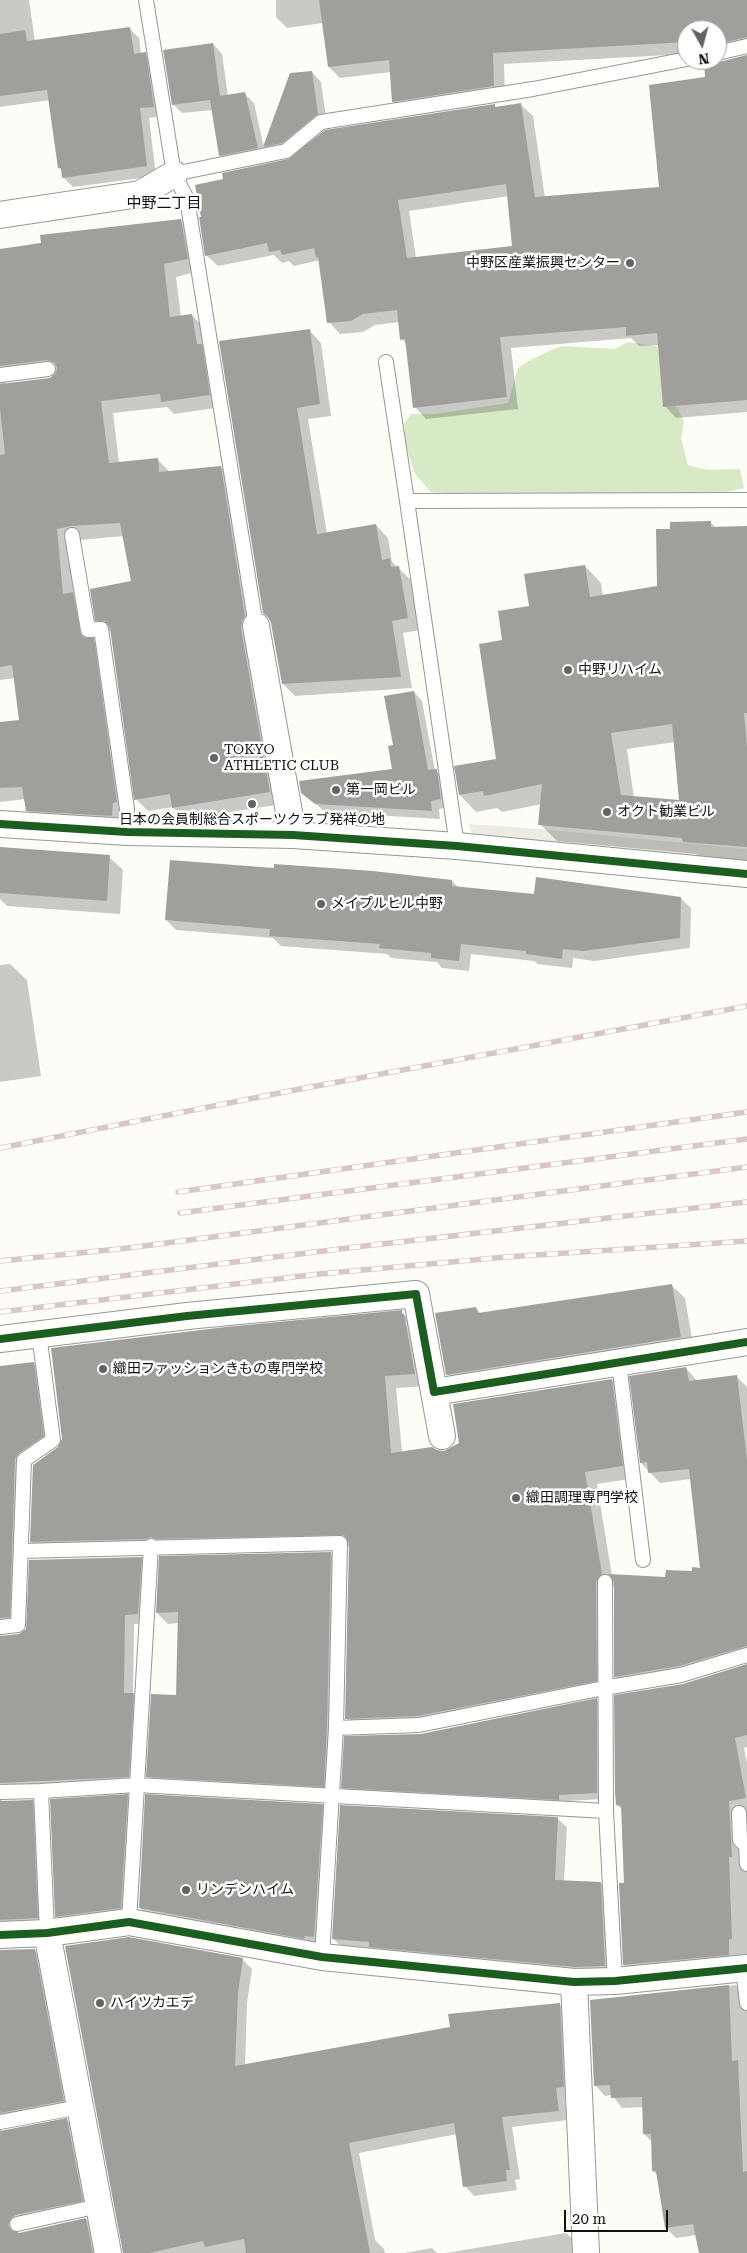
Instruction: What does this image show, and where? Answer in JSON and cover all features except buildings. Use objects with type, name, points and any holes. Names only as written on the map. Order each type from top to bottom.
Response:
[{"type":"street","points":[[0,215],[140,194],[174,174]]},
{"type":"street","points":[[256,626],[293,835]]},
{"type":"street","points":[[0,824],[127,832],[293,835],[457,846],[747,874]]},
{"type":"street","points":[[0,1339],[187,1316],[416,1294],[442,1436]]},
{"type":"street","points":[[434,1392],[747,1342]]},
{"type":"street","points":[[0,1935],[47,1933],[129,1922],[322,1956],[574,1982],[615,1982],[745,1968]]},
{"type":"street","points":[[47,1933],[108,2253]]},
{"type":"street","points":[[574,1982],[586,2253]]},
{"type":"lane","points":[[146,0],[174,174],[187,199],[256,626]]},
{"type":"lane","points":[[727,51],[747,46]]},
{"type":"lane","points":[[174,174],[286,151],[322,122],[533,89],[677,61]]},
{"type":"lane","points":[[386,362],[457,846]]},
{"type":"lane","points":[[0,375],[48,369]]},
{"type":"lane","points":[[407,501],[747,500]]},
{"type":"lane","points":[[72,535],[88,630],[101,629],[126,809],[127,832]]},
{"type":"lane","points":[[0,1627],[18,1625],[24,1460],[53,1440],[40,1334]]},
{"type":"lane","points":[[619,1363],[644,1560]]},
{"type":"lane","points":[[21,1550],[340,1543],[336,1728],[322,1956]]},
{"type":"lane","points":[[129,1922],[151,1546]]},
{"type":"lane","points":[[605,1582],[606,1811],[615,1982]]},
{"type":"lane","points":[[336,1728],[419,1725],[604,1688],[681,1675],[747,1656]]},
{"type":"lane","points":[[0,1792],[137,1785],[332,1794],[606,1811]]},
{"type":"lane","points":[[41,1791],[47,1933]]},
{"type":"lane","points":[[739,1813],[740,1840],[746,1845],[747,1864]]},
{"type":"lane","points":[[745,1968],[747,2003]]},
{"type":"lane","points":[[0,2122],[80,2107]]},
{"type":"lane","points":[[17,2224],[99,2206]]},
{"type":"green space","points":[[627,342],[657,346],[666,371],[667,397],[678,409],[684,422],[681,438],[688,465],[707,470],[740,469],[744,488],[726,492],[688,493],[465,494],[431,492],[415,474],[406,446],[404,424],[411,414],[435,414],[508,403],[518,368],[532,359],[561,346],[615,349]]},
{"type":"shaded area","points":[[469,824],[747,849],[747,864],[472,835]]},
{"type":"railway","points":[[0,1148],[295,1090],[747,1006]]},
{"type":"railway","points":[[178,1192],[747,1112]]},
{"type":"railway","points":[[180,1213],[747,1139]]},
{"type":"railway","points":[[0,1261],[128,1248],[747,1167]]},
{"type":"railway","points":[[0,1291],[356,1247],[747,1202]]},
{"type":"railway","points":[[0,1312],[319,1274],[506,1257],[747,1241]]},
{"type":"cycle path","points":[[0,824],[127,832],[293,835],[457,846],[747,874]]},
{"type":"cycle path","points":[[0,1339],[187,1316],[416,1294],[434,1392],[747,1342]]},
{"type":"cycle path","points":[[0,1935],[47,1933],[129,1922],[322,1957],[574,1982],[615,1981],[747,1968]]},
{"type":"place","name":"中野区産業振興センター","points":[[630,263]]},
{"type":"place","name":"中野リハイム","points":[[568,670]]},
{"type":"place","name":"TOKYO ATHLETIC CLUB","points":[[214,758]]},
{"type":"place","name":"第一岡ビル","points":[[336,790]]},
{"type":"place","name":"日本の会員制総合スポーツクラブ発祥の地","points":[[252,804]]},
{"type":"place","name":"オクト勧業ビル","points":[[607,812]]},
{"type":"place","name":"メイプルヒル中野","points":[[321,904]]},
{"type":"place","name":"織田ファッションきもの専門学校","points":[[103,1369]]},
{"type":"place","name":"織田調理専門学校","points":[[516,1498]]},
{"type":"place","name":"リンデンハイム","points":[[186,1890]]},
{"type":"place","name":"ハイツカエデ","points":[[100,2003]]},
{"type":"district","name":"中野二丁目","points":[[164,204]]}]
